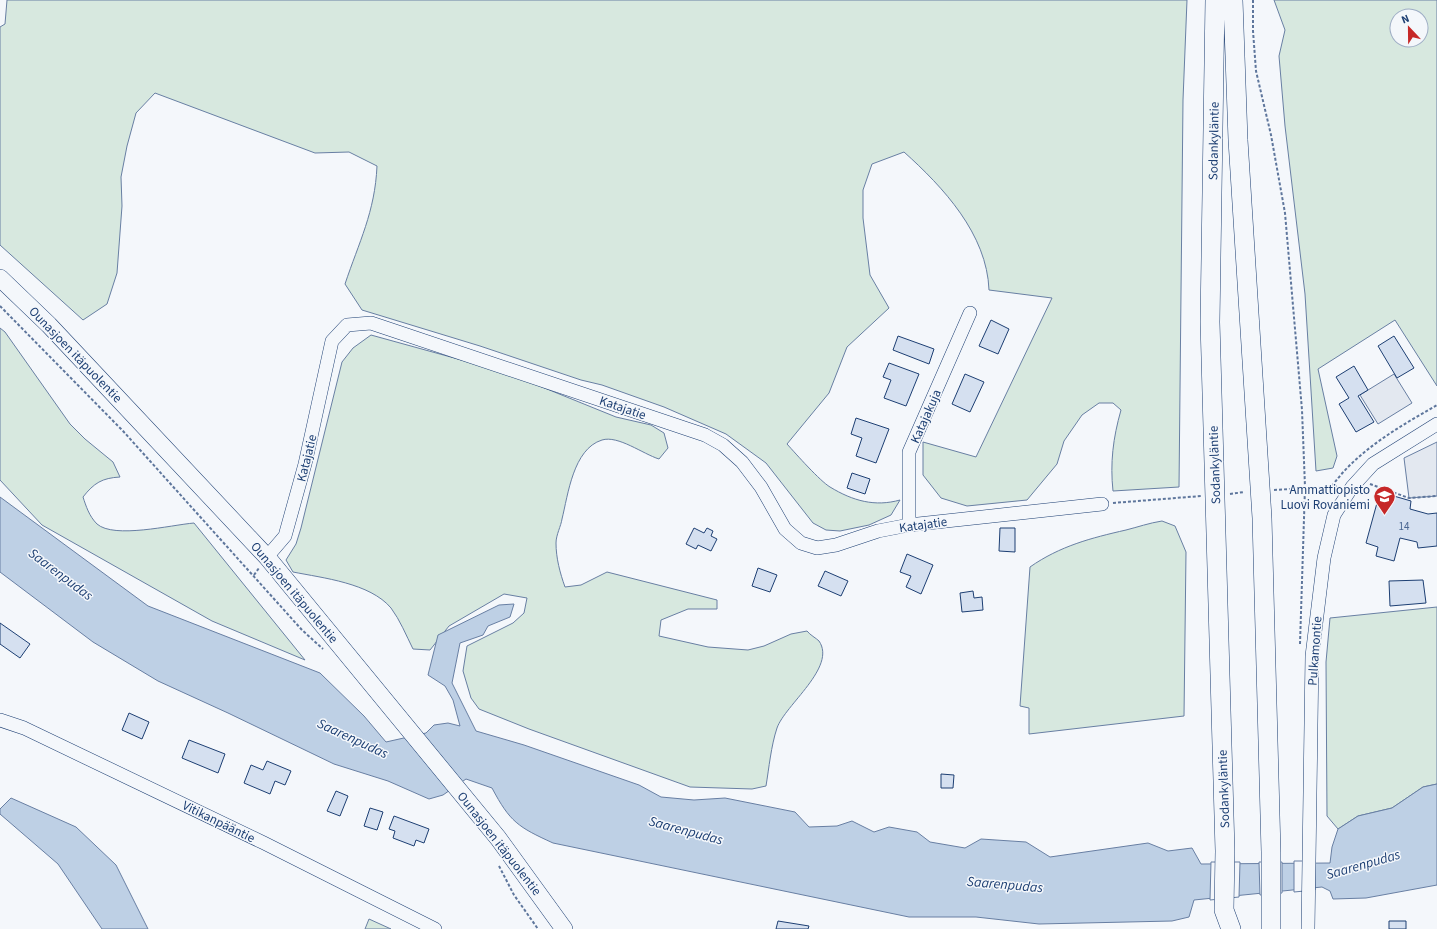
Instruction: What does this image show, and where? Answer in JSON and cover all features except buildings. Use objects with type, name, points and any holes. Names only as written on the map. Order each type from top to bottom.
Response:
[{"type":"highway","name":"Sodankyläntie","points":[[1215,0],[1210,322],[1225,851],[1224,910],[1231,929]]},
{"type":"highway","name":"Sodankyläntie","points":[[1232,0],[1238,140],[1262,518],[1271,852],[1271,929]]},
{"type":"highway","points":[[1215,929],[1224,910]]},
{"type":"main road","name":"Ounasjoen itäpuolentie","points":[[0,278],[54,331],[267,557],[498,838],[564,929]]},
{"type":"street","name":"Katajakuja","points":[[909,525],[909,452],[970,314]]},
{"type":"street","name":"Katajatie","points":[[267,557],[285,536],[305,464],[332,341],[347,325],[371,322],[705,435],[723,445],[742,462],[761,487],[785,529],[802,543],[817,548],[836,545],[878,531],[909,525],[1102,504]]},
{"type":"street","name":"Pulkamontie","points":[[1308,929],[1312,656],[1324,558],[1334,515],[1352,487],[1373,464],[1437,424]]},
{"type":"street","name":"Vitikanpääntie","points":[[0,720],[24,728],[264,843],[435,929]]},
{"type":"path","points":[[1253,0],[1253,31],[1256,71],[1271,135],[1285,213],[1302,410],[1305,487],[1300,647]]},
{"type":"path","points":[[0,306],[123,431],[302,630],[325,651]]},
{"type":"path","points":[[1332,486],[1351,462],[1372,446],[1437,405]]},
{"type":"path","points":[[1229,494],[1244,492]]},
{"type":"path","points":[[1102,504],[1202,496]]},
{"type":"path","points":[[498,862],[514,895],[538,929]]},
{"type":"shaded area","points":[[7,0],[1187,0],[1183,100],[1179,487],[1113,491],[1113,450],[1121,410],[1113,403],[1099,403],[1082,415],[1064,441],[1057,464],[1027,500],[967,506],[941,498],[923,475],[923,442],[976,457],[1052,298],[989,290],[986,269],[972,231],[948,196],[904,152],[872,164],[863,190],[863,218],[870,275],[889,308],[847,347],[829,393],[787,444],[820,479],[830,487],[847,496],[873,503],[900,500],[891,515],[869,525],[840,531],[826,530],[813,523],[766,463],[726,434],[664,407],[602,385],[581,380],[480,346],[362,310],[345,284],[370,212],[376,183],[377,166],[349,152],[315,153],[155,93],[136,113],[127,146],[121,177],[122,206],[117,273],[107,304],[83,320],[0,245],[0,27],[5,24]]},
{"type":"shaded area","points":[[1274,0],[1437,0],[1437,386],[1395,320],[1318,369],[1337,456],[1333,468],[1316,471],[1305,294],[1285,126],[1279,56],[1285,30]]},
{"type":"shaded area","points":[[0,328],[5,332],[70,424],[85,439],[113,462],[120,477],[99,482],[83,497],[94,521],[105,528],[129,531],[194,523],[305,660],[212,621],[42,525],[0,480]]},
{"type":"shaded area","points":[[371,335],[505,372],[616,417],[651,425],[664,433],[668,448],[659,459],[623,442],[608,439],[592,445],[584,453],[573,474],[556,540],[556,549],[561,576],[565,587],[581,585],[607,572],[717,600],[717,609],[688,609],[661,620],[659,636],[708,647],[748,650],[764,646],[791,634],[807,631],[819,641],[823,651],[821,662],[816,674],[789,708],[777,728],[766,786],[752,789],[690,787],[529,729],[479,709],[471,698],[463,671],[467,646],[513,623],[524,613],[527,598],[504,594],[449,626],[430,650],[413,649],[391,608],[382,600],[359,587],[332,579],[293,572],[286,560],[296,544],[301,528],[342,362],[353,348]]},
{"type":"shaded area","points":[[1394,374],[1412,403],[1378,424],[1360,395]]},
{"type":"shaded area","points":[[1437,442],[1437,496],[1409,498],[1404,458]]},
{"type":"shaded area","points":[[1162,521],[1175,526],[1186,552],[1184,716],[1029,734],[1029,708],[1020,706],[1030,567],[1064,548],[1100,536]]},
{"type":"shaded area","points":[[1437,607],[1437,784],[1423,787],[1392,808],[1358,816],[1338,829],[1327,816],[1326,662],[1330,618]]},
{"type":"shaded area","points":[[369,919],[391,929],[365,929]]},
{"type":"water","name":"Saarenpudas","points":[[0,497],[148,606],[320,673],[364,716],[386,742],[426,733],[434,725],[448,723],[460,726],[453,700],[445,686],[428,675],[438,635],[499,605],[514,604],[510,617],[488,626],[483,635],[460,643],[452,683],[476,731],[524,745],[639,785],[661,797],[694,800],[725,798],[795,812],[809,827],[837,826],[852,821],[874,832],[889,827],[917,832],[930,842],[965,848],[981,839],[1026,842],[1050,857],[1148,843],[1168,851],[1192,848],[1201,864],[1330,863],[1332,847],[1338,829],[1358,816],[1392,808],[1423,787],[1437,784],[1437,885],[1366,898],[1333,899],[1330,891],[1322,887],[1194,900],[1189,917],[1172,921],[1039,924],[976,917],[909,917],[553,843],[523,828],[516,822],[504,809],[492,788],[466,779],[443,795],[429,799],[388,781],[334,764],[158,681],[93,642],[0,572]]},
{"type":"water","points":[[11,798],[76,827],[116,865],[148,929],[102,929],[58,864],[0,814],[0,809]]},
{"type":"pier","points":[[1294,861],[1315,861],[1315,890],[1294,892]]},
{"type":"pier","points":[[1211,862],[1240,862],[1239,897],[1210,900]]},
{"type":"pier","points":[[1259,862],[1282,862],[1282,893],[1260,895]]},
{"type":"place","name":"Ammattiopisto Luovi Rovaniemi","points":[[1385,516]]}]
